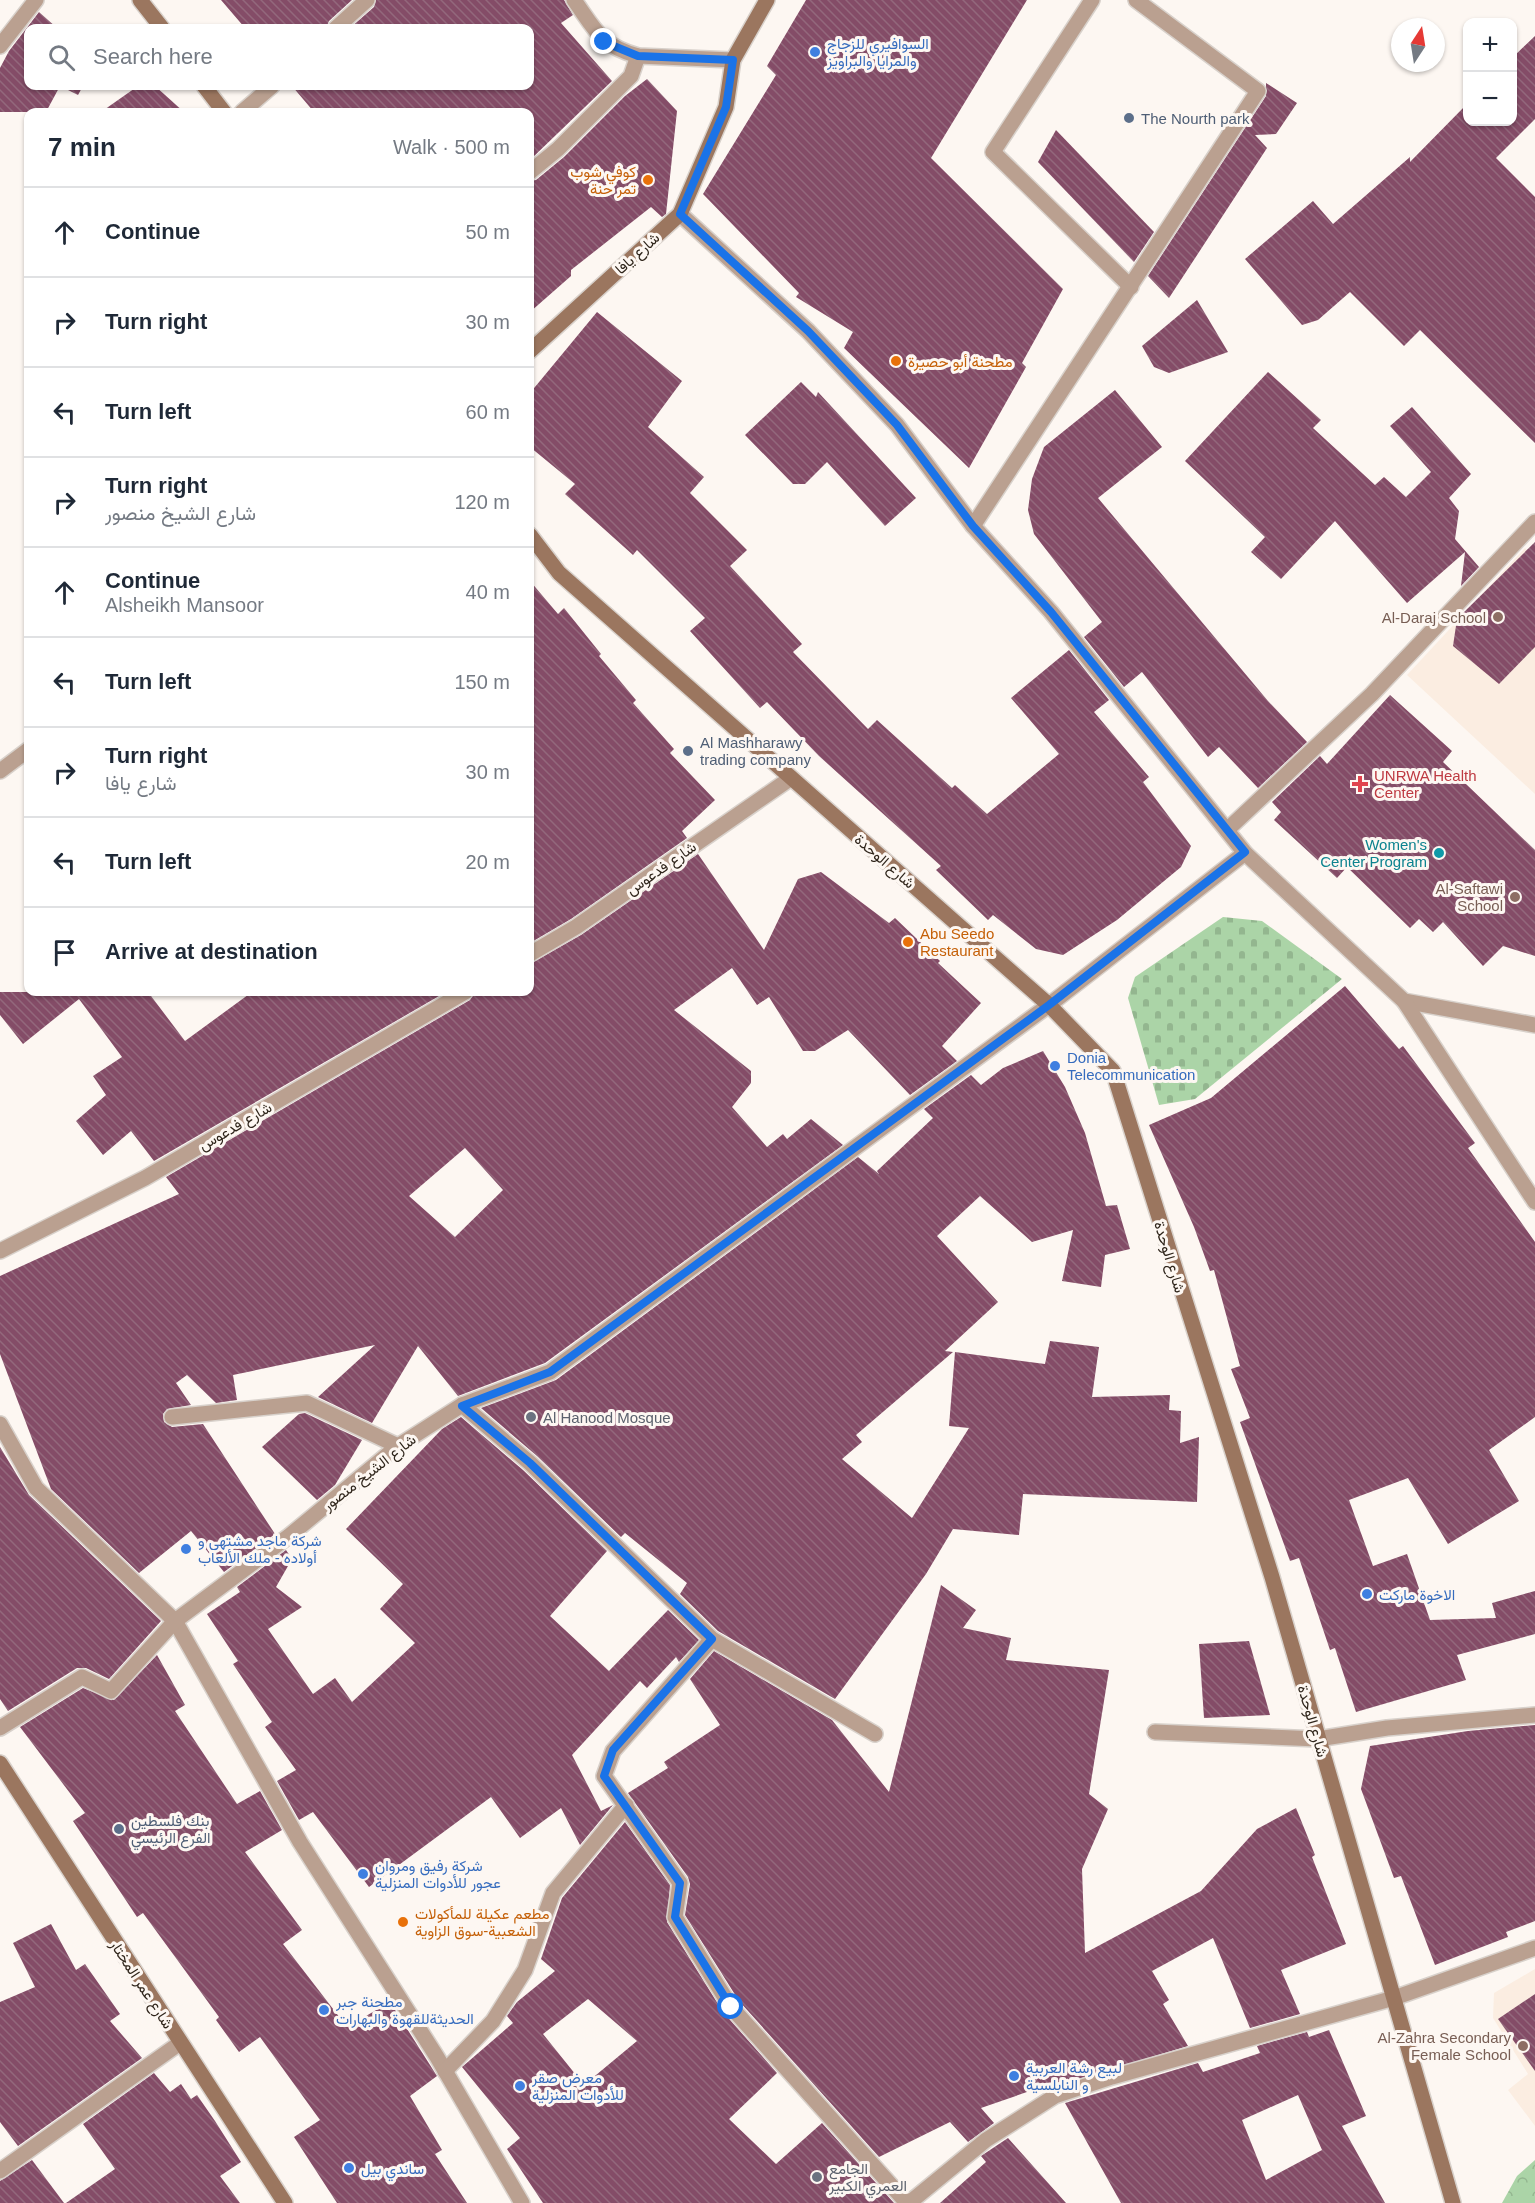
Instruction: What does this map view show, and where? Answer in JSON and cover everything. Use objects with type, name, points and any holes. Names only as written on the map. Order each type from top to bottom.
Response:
[{"type":"main road","points":[[140,0],[159,24]]},
{"type":"main road","name":"شارع يافا","points":[[534,347],[680,214],[726,107],[733,60],[767,0]]},
{"type":"main road","points":[[207,90],[221,108]]},
{"type":"main road","name":"شارع الوحدة","points":[[534,540],[559,573],[1049,1005],[1113,1071],[1272,1577],[1453,2203]]},
{"type":"main road","name":"شارع عمر المختار","points":[[0,1763],[285,2203]]},
{"type":"street","points":[[0,46],[36,0]]},
{"type":"street","points":[[340,24],[367,0]]},
{"type":"street","points":[[574,0],[604,42],[638,56],[733,60]]},
{"type":"street","points":[[1092,0],[993,152],[1131,287]]},
{"type":"street","points":[[973,526],[1258,91],[1136,0]]},
{"type":"street","points":[[534,169],[558,149],[631,76],[638,56]]},
{"type":"street","points":[[247,108],[267,90]]},
{"type":"street","points":[[680,214],[808,331],[889,416],[973,526],[1051,612],[1245,852],[1404,1001],[1535,1202]]},
{"type":"street","points":[[1227,830],[1372,694],[1535,522]]},
{"type":"street","points":[[0,771],[24,753]]},
{"type":"street","name":"شارع فدعوس","points":[[534,952],[576,927],[791,778]]},
{"type":"street","name":"شارع الشيخ منصور","points":[[0,1728],[82,1677],[111,1691],[175,1621],[290,1536],[398,1446],[462,1406],[550,1372],[1049,1005],[1245,852]]},
{"type":"street","name":"شارع فدعوس","points":[[0,1251],[145,1178],[458,996]]},
{"type":"street","points":[[1404,1001],[1535,1025]]},
{"type":"street","points":[[172,1417],[307,1403],[398,1446]]},
{"type":"street","points":[[462,1406],[530,1463],[712,1639],[875,1734]]},
{"type":"street","points":[[0,1424],[36,1488],[175,1621],[300,1842],[445,2071],[522,2203]]},
{"type":"street","points":[[712,1639],[613,1750],[604,1776],[680,1883],[675,1917],[731,2007],[908,2203],[986,2140],[1055,2096],[1112,2077],[1394,1998],[1535,1948]]},
{"type":"street","points":[[1155,1732],[1318,1739],[1387,1728],[1535,1715]]},
{"type":"street","points":[[445,2071],[493,2021],[525,1970],[552,1893],[626,1805]]},
{"type":"street","points":[[0,2171],[180,2043]]},
{"type":"shaded area","name":"Al-Daraj School","points":[[1525,548],[1535,559],[1535,794],[1407,675]]},
{"type":"shaded area","name":"Al-Zahra Secondary Female School","points":[[1535,1969],[1535,2126],[1508,2090],[1528,2074],[1493,2018],[1494,1993]]},
{"type":"green space","points":[[1223,917],[1262,921],[1342,979],[1195,1099],[1159,1105],[1128,998],[1135,977]]},
{"type":"green space","points":[[1535,2160],[1535,2203],[1502,2203],[1517,2176]]},
{"type":"building","points":[[221,0],[352,0],[328,24],[242,24]]},
{"type":"building","points":[[376,0],[564,0],[573,15],[561,23],[612,81],[534,156],[534,108],[311,108],[295,90],[534,90],[534,24],[355,24],[374,7]]},
{"type":"building","points":[[806,0],[1027,0],[931,158],[1063,289],[1022,363],[1026,367],[969,468],[844,348],[853,332],[796,297],[799,293],[703,194],[776,75],[767,66]]},
{"type":"building","points":[[39,12],[52,24],[30,24]]},
{"type":"building","points":[[24,32],[24,90],[58,90],[48,108],[24,108],[24,112],[0,112],[0,68],[9,51]]},
{"type":"building","points":[[1535,36],[1535,119],[1496,158],[1535,197],[1535,443],[1420,330],[1404,346],[1350,292],[1318,320],[1302,325],[1245,259],[1313,201],[1333,224],[1410,157],[1410,162],[1463,108],[1463,126],[1517,126],[1517,53]]},
{"type":"building","points":[[647,79],[677,111],[666,214],[662,217],[651,207],[571,270],[571,276],[534,308],[534,180],[564,157],[625,96]]},
{"type":"building","points":[[1266,83],[1297,103],[1276,134],[1255,135],[1267,148],[1169,298],[1148,276],[1266,96]]},
{"type":"building","points":[[68,90],[81,90],[78,95]]},
{"type":"building","points":[[132,90],[159,90],[180,108],[107,108]]},
{"type":"building","points":[[1056,130],[1154,232],[1134,262],[1038,162]]},
{"type":"building","points":[[1197,300],[1228,352],[1169,373],[1154,367],[1142,346]]},
{"type":"building","points":[[597,312],[682,381],[648,427],[704,477],[690,493],[747,550],[730,566],[802,644],[793,652],[868,729],[877,720],[952,788],[955,785],[987,814],[1059,754],[1011,698],[1069,650],[1109,700],[1094,712],[1149,777],[1143,782],[1191,846],[1181,867],[1117,920],[1063,955],[1036,949],[993,915],[988,920],[936,870],[941,866],[819,756],[767,702],[760,708],[690,631],[705,618],[637,550],[633,555],[565,494],[575,484],[534,450],[534,388]]},
{"type":"building","points":[[1268,372],[1321,420],[1313,428],[1375,485],[1384,477],[1406,497],[1431,472],[1390,426],[1412,407],[1471,474],[1449,498],[1459,511],[1455,539],[1479,567],[1461,586],[1465,552],[1407,603],[1335,521],[1281,579],[1251,552],[1265,537],[1185,461]]},
{"type":"building","points":[[801,382],[816,397],[818,392],[916,498],[885,526],[827,462],[805,484],[793,484],[745,435]]},
{"type":"building","points":[[1115,390],[1162,447],[1098,498],[1268,701],[1307,742],[1258,788],[1219,747],[1208,757],[1142,672],[1124,687],[1084,637],[1102,622],[1034,534],[1028,510],[1032,479],[1044,447]]},
{"type":"building","points":[[1535,542],[1535,647],[1499,684],[1453,646],[1457,619]]},
{"type":"building","points":[[534,586],[558,614],[564,608],[601,654],[599,656],[636,700],[633,703],[674,749],[670,753],[715,800],[682,831],[687,838],[571,919],[534,941]]},
{"type":"building","points":[[1390,695],[1452,751],[1443,762],[1535,850],[1535,956],[1503,946],[1483,966],[1443,922],[1433,932],[1419,919],[1410,928],[1347,867],[1337,878],[1274,820],[1281,812],[1272,802],[1320,756],[1327,764]]},
{"type":"building","points":[[698,854],[764,950],[798,879],[821,872],[889,923],[895,918],[981,1003],[942,1046],[957,1061],[910,1095],[848,1030],[815,1051],[803,1051],[769,997],[757,1005],[732,968],[674,1010],[751,1071],[751,1083],[732,1107],[767,1147],[783,1134],[787,1139],[811,1119],[843,1145],[545,1363],[458,1396],[418,1346],[372,1423],[318,1397],[375,1345],[233,1375],[237,1400],[216,1403],[187,1375],[176,1383],[191,1405],[167,1409],[163,1414],[164,1422],[172,1427],[203,1424],[275,1534],[224,1572],[191,1531],[139,1573],[51,1489],[0,1354],[0,1276],[179,1194],[166,1177],[470,1000],[472,996],[534,996],[534,962],[581,935]],"holes":[[[465,1148],[503,1190],[455,1237],[409,1196]]]},
{"type":"building","points":[[1345,986],[1399,1049],[1403,1046],[1475,1143],[1468,1148],[1535,1242],[1535,1417],[1489,1450],[1519,1501],[1448,1544],[1408,1478],[1349,1500],[1373,1566],[1407,1554],[1430,1620],[1496,1618],[1492,1603],[1535,1591],[1535,1634],[1457,1655],[1466,1680],[1356,1712],[1335,1648],[1330,1650],[1299,1558],[1290,1561],[1240,1422],[1250,1418],[1231,1369],[1240,1366],[1214,1270],[1210,1271],[1194,1227],[1149,1125],[1211,1098]]},
{"type":"building","points":[[0,992],[24,992],[24,996],[151,996],[185,1041],[247,996],[439,996],[154,1161],[131,1131],[103,1155],[76,1121],[106,1095],[93,1076],[122,1057],[79,999],[23,1044],[0,1015]]},
{"type":"building","points":[[1043,1051],[1065,1087],[1085,1133],[1106,1206],[1117,1205],[1130,1249],[1105,1255],[1101,1287],[1062,1281],[1073,1230],[1032,1242],[980,1196],[937,1236],[998,1302],[945,1351],[953,1352],[856,1435],[862,1442],[842,1459],[912,1518],[969,1428],[949,1426],[955,1352],[1045,1364],[1050,1341],[1099,1347],[1092,1397],[1170,1395],[1169,1410],[1181,1411],[1180,1443],[1199,1437],[1197,1502],[1023,1494],[1019,1535],[953,1529],[926,1574],[835,1699],[718,1631],[680,1594],[687,1583],[625,1533],[621,1537],[537,1456],[481,1408],[556,1380],[858,1157],[879,1174],[877,1171],[933,1118],[924,1109],[971,1075],[981,1085],[1003,1068]]},
{"type":"building","points":[[305,1413],[362,1440],[335,1485],[317,1500],[262,1447],[299,1414]]},
{"type":"building","points":[[461,1417],[523,1470],[607,1551],[550,1616],[609,1671],[668,1610],[699,1640],[679,1662],[676,1657],[647,1688],[640,1681],[572,1755],[601,1811],[613,1805],[580,1845],[561,1808],[520,1838],[491,1797],[369,1887],[313,1812],[299,1820],[277,1781],[296,1770],[265,1727],[272,1722],[233,1664],[238,1661],[207,1614],[240,1592],[237,1587],[286,1550],[292,1559],[276,1587],[302,1607],[268,1629],[313,1694],[335,1678],[352,1702],[415,1643],[380,1609],[403,1584],[346,1529],[442,1429]]},
{"type":"building","points":[[0,1447],[29,1495],[161,1621],[109,1679],[86,1668],[77,1668],[8,1711],[0,1699]]},
{"type":"building","points":[[941,1585],[976,1610],[963,1628],[1011,1638],[1006,1660],[1109,1670],[1089,1794],[1108,1809],[1082,1869],[1085,1953],[1201,1891],[1257,1829],[1296,1808],[1315,1855],[1312,1857],[1346,1944],[1281,1970],[1300,2014],[1250,2028],[1213,1938],[1152,1971],[1169,2000],[1163,2004],[1188,2046],[1055,2086],[1053,2083],[981,2108],[994,2123],[968,2142],[950,2122],[879,2157],[739,2001],[685,1915],[690,1884],[688,1877],[628,1793],[668,1768],[664,1762],[720,1725],[690,1679],[714,1651],[832,1720],[889,1792]]},
{"type":"building","points":[[1249,1641],[1270,1715],[1204,1718],[1199,1644]]},
{"type":"building","points":[[157,1655],[185,1705],[175,1711],[237,1804],[260,1791],[282,1830],[245,1852],[302,1930],[283,1944],[347,2027],[390,2002],[437,2076],[410,2096],[442,2150],[435,2154],[467,2203],[337,2203],[294,2137],[320,2120],[260,2037],[239,2052],[216,2020],[219,2017],[143,1913],[137,1917],[73,1821],[85,1813],[20,1727],[83,1688],[114,1700]]},
{"type":"building","points":[[1535,1725],[1535,1921],[1506,1932],[1508,1937],[1435,1965],[1401,1876],[1394,1878],[1361,1789],[1370,1746],[1468,1731]]},
{"type":"building","points":[[625,1822],[670,1885],[667,1922],[723,2012],[777,2073],[729,2119],[776,2164],[822,2123],[894,2203],[543,2203],[507,2149],[520,2138],[462,2067],[513,2023],[507,2016],[517,2002],[555,1971],[541,1959],[562,1898]],"holes":[[[588,1999],[637,2041],[584,2085],[543,2034]]]},
{"type":"building","points":[[51,1924],[76,1970],[85,1964],[120,2014],[110,2021],[142,2058],[18,2146],[0,2122],[0,2002],[35,1987],[13,1943]]},
{"type":"building","points":[[1535,1994],[1535,2071],[1498,2019]]},
{"type":"building","points":[[1329,2030],[1366,2116],[1342,2126],[1385,2203],[1121,2203],[1065,2103],[1198,2063],[1203,2072],[1260,2053],[1257,2046],[1307,2032],[1309,2037]],"holes":[[[1298,2095],[1322,2150],[1266,2180],[1242,2120]]]},
{"type":"building","points":[[154,2073],[170,2092],[181,2084],[191,2099],[197,2095],[215,2121],[241,2162],[220,2176],[240,2203],[66,2203],[115,2169],[83,2124]]},
{"type":"building","points":[[1008,2138],[1066,2203],[940,2203],[986,2162],[981,2156]]},
{"type":"building","points":[[32,2160],[64,2203],[0,2203],[0,2181]]},
{"type":"place","name":"السوافيري للزجاج والمرايا والبراويز","points":[[815,52]]},
{"type":"place","name":"The Nourth park","points":[[1129,118]]},
{"type":"place","name":"كوفي شوب تمر حنة","points":[[648,180]]},
{"type":"place","name":"مطحنة أبو حصيرة","points":[[896,361]]},
{"type":"place","name":"Al-Daraj School","points":[[1498,617]]},
{"type":"place","name":"Al Mashharawy trading company","points":[[688,751]]},
{"type":"place","name":"UNRWA Health Center","points":[[1360,784]]},
{"type":"place","name":"Women's Center Program","points":[[1439,853]]},
{"type":"place","name":"Al-Saftawi School","points":[[1515,897]]},
{"type":"place","name":"Abu Seedo Restaurant","points":[[908,942]]},
{"type":"place","name":"Donia Telecommunication","points":[[1055,1066]]},
{"type":"place","name":"Al Hanood Mosque","points":[[531,1417]]},
{"type":"place","name":"شركة ماجد مشتهى و أولاده - ملك الألعاب","points":[[186,1549]]},
{"type":"place","name":"الاخوة ماركت","points":[[1367,1594]]},
{"type":"place","name":"بنك فلسطين الفرع الرئيسي","points":[[119,1829]]},
{"type":"place","name":"شركة رفيق ومروان عجور للأدوات المنزلية","points":[[363,1874]]},
{"type":"place","name":"مطعم عكيلة للمأكولات الشعبية-سوق الزاوية","points":[[403,1922]]},
{"type":"place","name":"مطحنة جبر الحديثةللقهوة والبهارات","points":[[324,2010]]},
{"type":"place","name":"Al-Zahra Secondary Female School","points":[[1523,2046]]},
{"type":"place","name":"لبيع رشة العربية و النابلسية","points":[[1014,2076]]},
{"type":"place","name":"معرض صقر للأدوات المنزلية","points":[[520,2086]]},
{"type":"place","name":"ساندي بيل","points":[[349,2168]]},
{"type":"place","name":"الجامع العمري الكبير","points":[[817,2177]]},
{"type":"route","points":[[604,42],[638,56],[733,60],[726,107],[680,214],[808,331],[897,425],[973,526],[1051,612],[1245,852],[1049,1005],[550,1372],[462,1406],[530,1463],[712,1639],[613,1750],[604,1776],[680,1883],[675,1917],[731,2007]]}]
